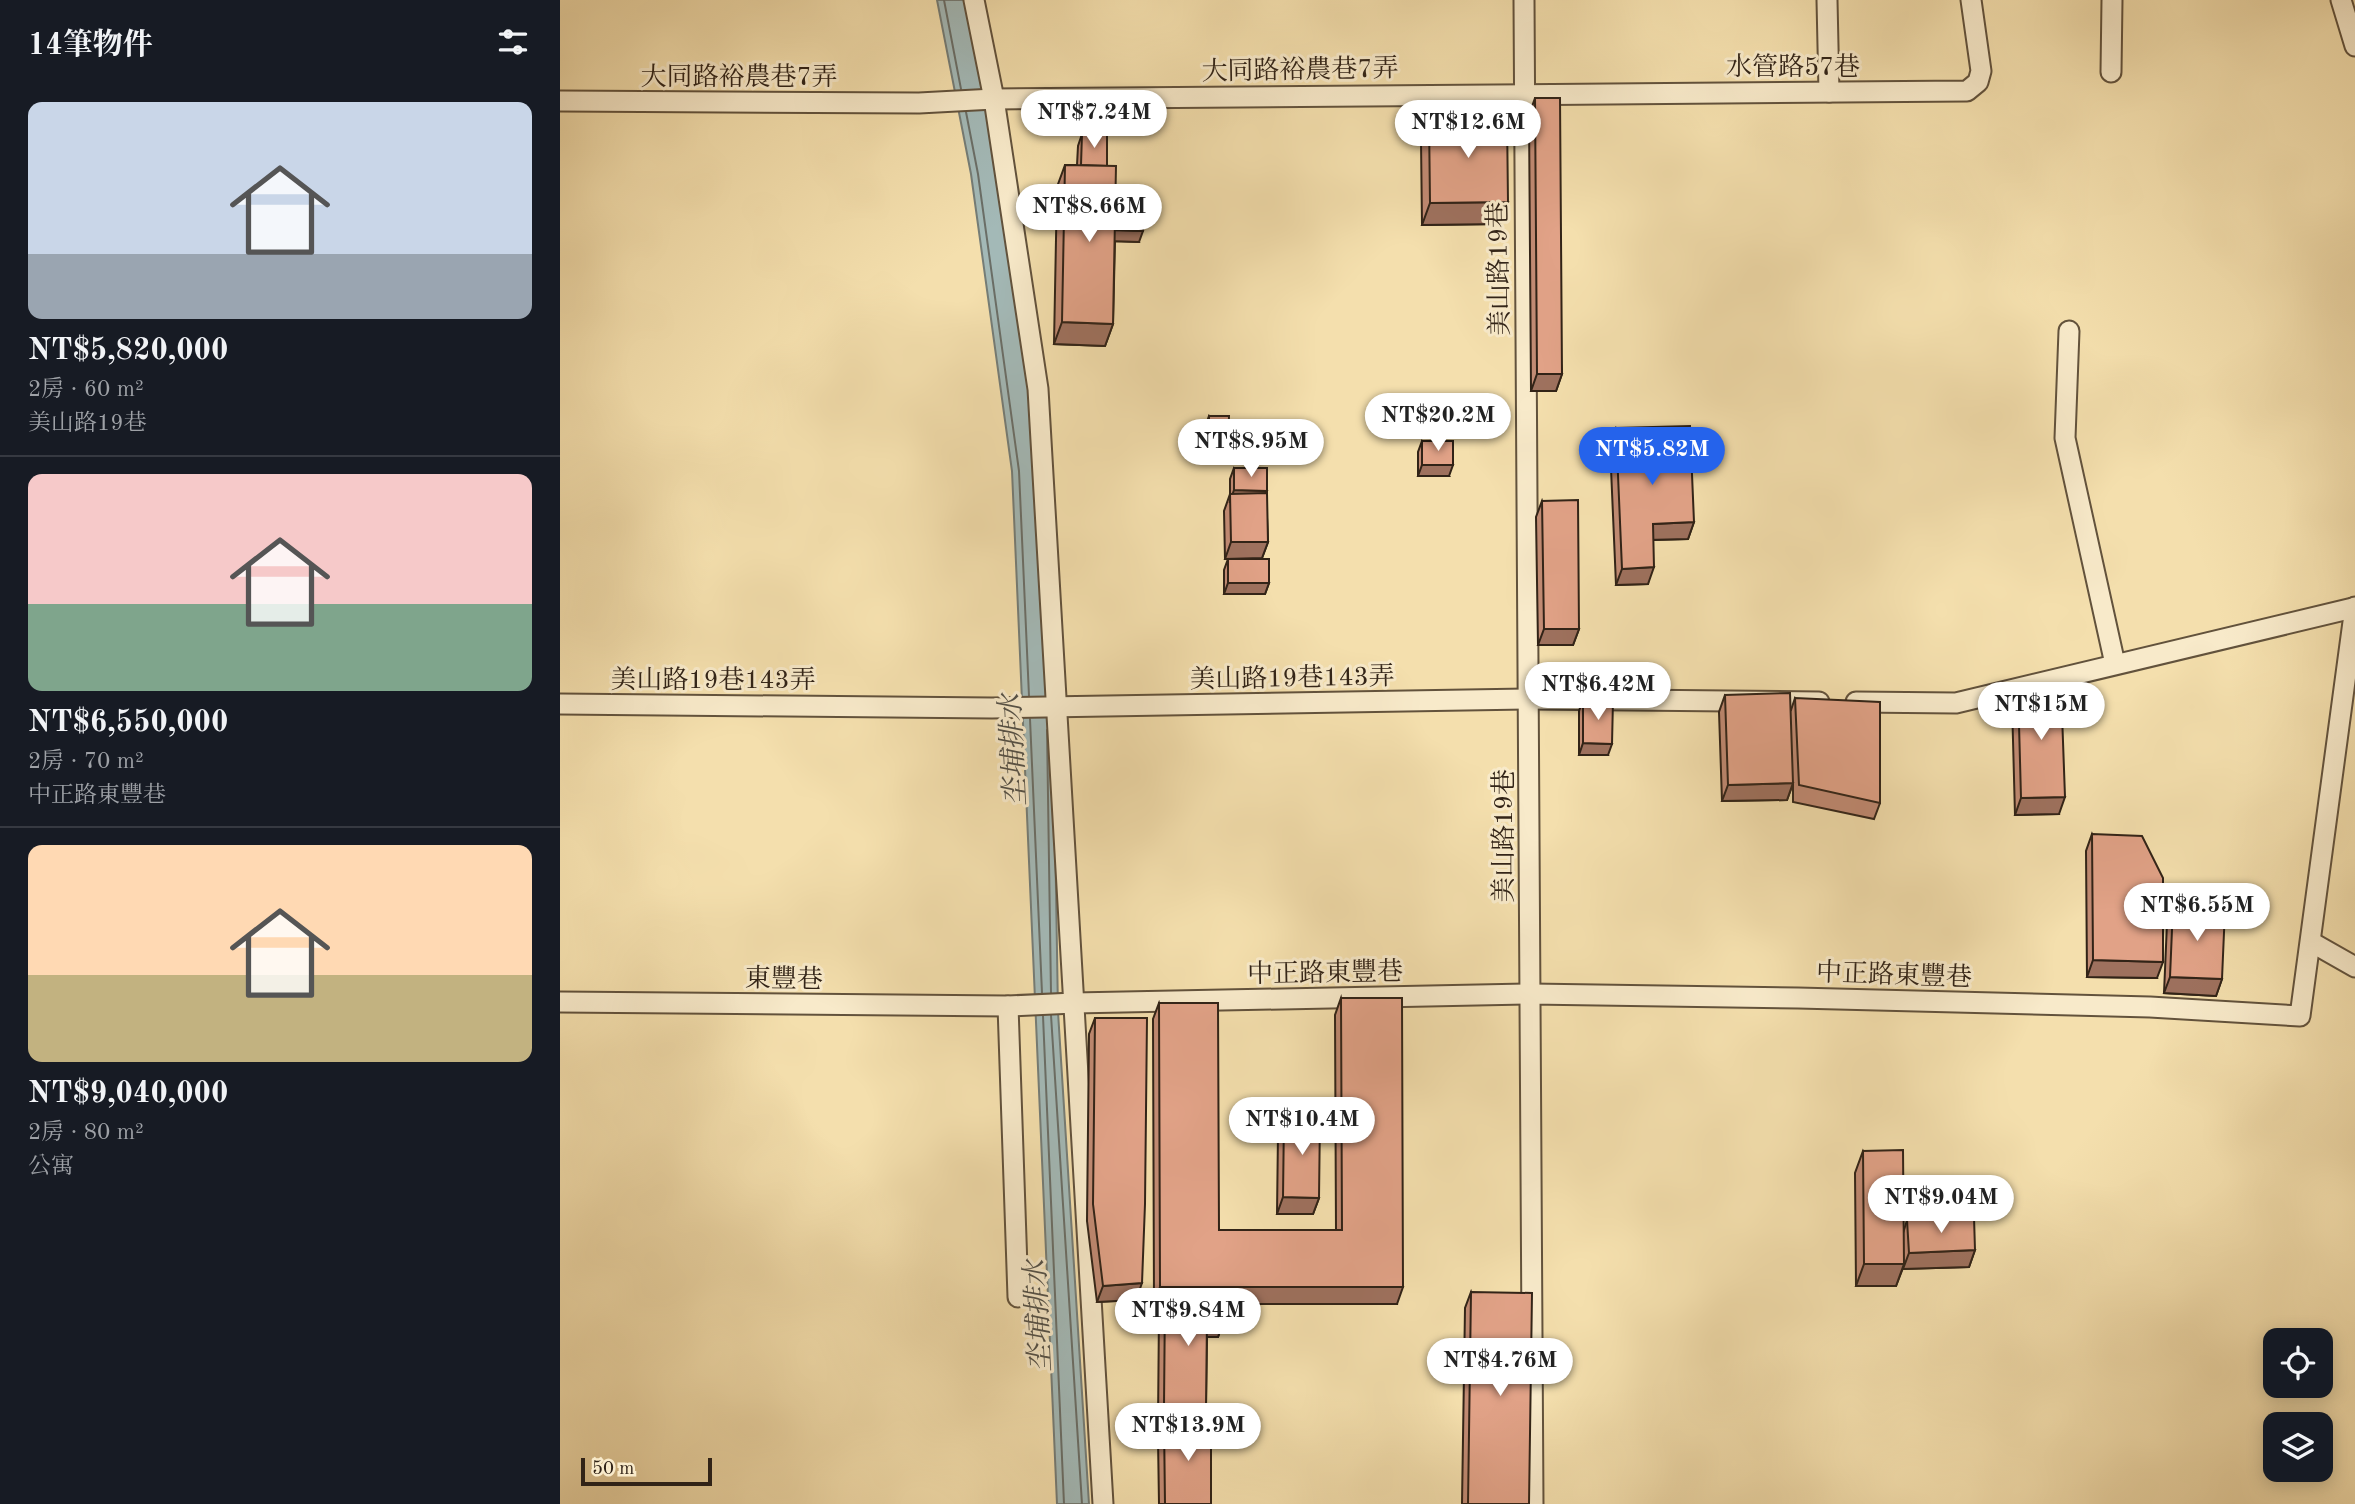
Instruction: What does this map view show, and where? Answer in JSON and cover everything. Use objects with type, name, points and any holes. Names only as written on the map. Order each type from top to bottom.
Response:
[{"type":"street","points":[[974,0],[994,99],[1038,389],[1103,1504]]},
{"type":"street","name":"美山路19巷","points":[[1524,0],[1533,1504]]},
{"type":"street","points":[[1827,0],[1829,92]]},
{"type":"street","name":"水管路57巷","points":[[1523,93],[1967,91],[1978,82],[1981,71],[1971,0]]},
{"type":"street","points":[[2111,72],[2112,0]]},
{"type":"street","points":[[2341,0],[2355,46]]},
{"type":"street","name":"大同路裕農巷7弄","points":[[560,101],[919,103],[994,99],[1523,93]]},
{"type":"street","points":[[2069,331],[2065,438],[2115,664]]},
{"type":"street","name":"中正路東豐巷","points":[[1008,1006],[1531,994],[2150,1007],[2300,1016],[2354,608],[1956,703],[1528,699]]},
{"type":"street","name":"美山路19巷143弄","points":[[560,704],[992,708],[1528,699]]},
{"type":"street","points":[[2311,942],[2355,967]]},
{"type":"street","name":"東豐巷","points":[[560,1002],[1008,1006]]},
{"type":"street","points":[[1008,1006],[1018,1297]]},
{"type":"water","points":[[937,0],[970,0],[1031,322],[1052,647],[1058,1012],[1089,1504],[1057,1504],[1012,471],[971,174]]},
{"type":"building","points":[[1535,98],[1560,98],[1562,374],[1537,374]]},
{"type":"building","points":[[1507,117],[1508,202],[1430,203],[1429,118]]},
{"type":"building","points":[[1082,134],[1107,135],[1107,166],[1081,165]]},
{"type":"building","points":[[1065,165],[1116,166],[1113,324],[1062,322]]},
{"type":"building","points":[[1116,192],[1127,193],[1126,208],[1144,209],[1143,231],[1115,230]]},
{"type":"building","points":[[1209,416],[1229,416],[1228,445],[1209,445]]},
{"type":"building","points":[[1690,426],[1694,522],[1653,524],[1654,567],[1622,569],[1616,428]]},
{"type":"building","points":[[1422,441],[1453,441],[1453,465],[1422,465]]},
{"type":"building","points":[[1234,468],[1267,468],[1267,491],[1234,490]]},
{"type":"building","points":[[1267,493],[1268,542],[1231,542],[1230,494]]},
{"type":"building","points":[[1578,500],[1579,629],[1544,629],[1542,501]]},
{"type":"building","points":[[1228,559],[1269,559],[1269,583],[1228,583]]},
{"type":"building","points":[[2061,686],[2065,797],[2021,798],[2018,687]]},
{"type":"building","points":[[1790,693],[1793,783],[1728,785],[1725,695]]},
{"type":"building","points":[[1795,698],[1880,702],[1880,803],[1799,785]]},
{"type":"building","points":[[1583,700],[1613,700],[1612,744],[1583,743]]},
{"type":"building","points":[[2092,834],[2142,836],[2163,878],[2163,962],[2093,960]]},
{"type":"building","points":[[2173,906],[2225,909],[2222,979],[2170,977]]},
{"type":"building","points":[[1341,998],[1402,998],[1403,1287],[1160,1287],[1159,1003],[1218,1003],[1219,1230],[1342,1230]]},
{"type":"building","points":[[1095,1018],[1147,1018],[1142,1283],[1103,1286],[1093,1204]]},
{"type":"building","points":[[1284,1117],[1320,1117],[1319,1198],[1283,1197]]},
{"type":"building","points":[[1903,1150],[1904,1264],[1864,1264],[1863,1151]]},
{"type":"building","points":[[1974,1217],[1975,1250],[1909,1253],[1907,1220]]},
{"type":"building","points":[[1471,1292],[1532,1293],[1529,1504],[1468,1504]]},
{"type":"building","points":[[1165,1296],[1225,1297],[1224,1320],[1207,1320],[1206,1406],[1164,1406]]},
{"type":"building","points":[[1164,1422],[1211,1422],[1211,1504],[1165,1504]]},
{"type":"water label","name":"坔埔排水","points":[[1012,750]]},
{"type":"water label","name":"坔埔排水","points":[[1037,1316]]}]
